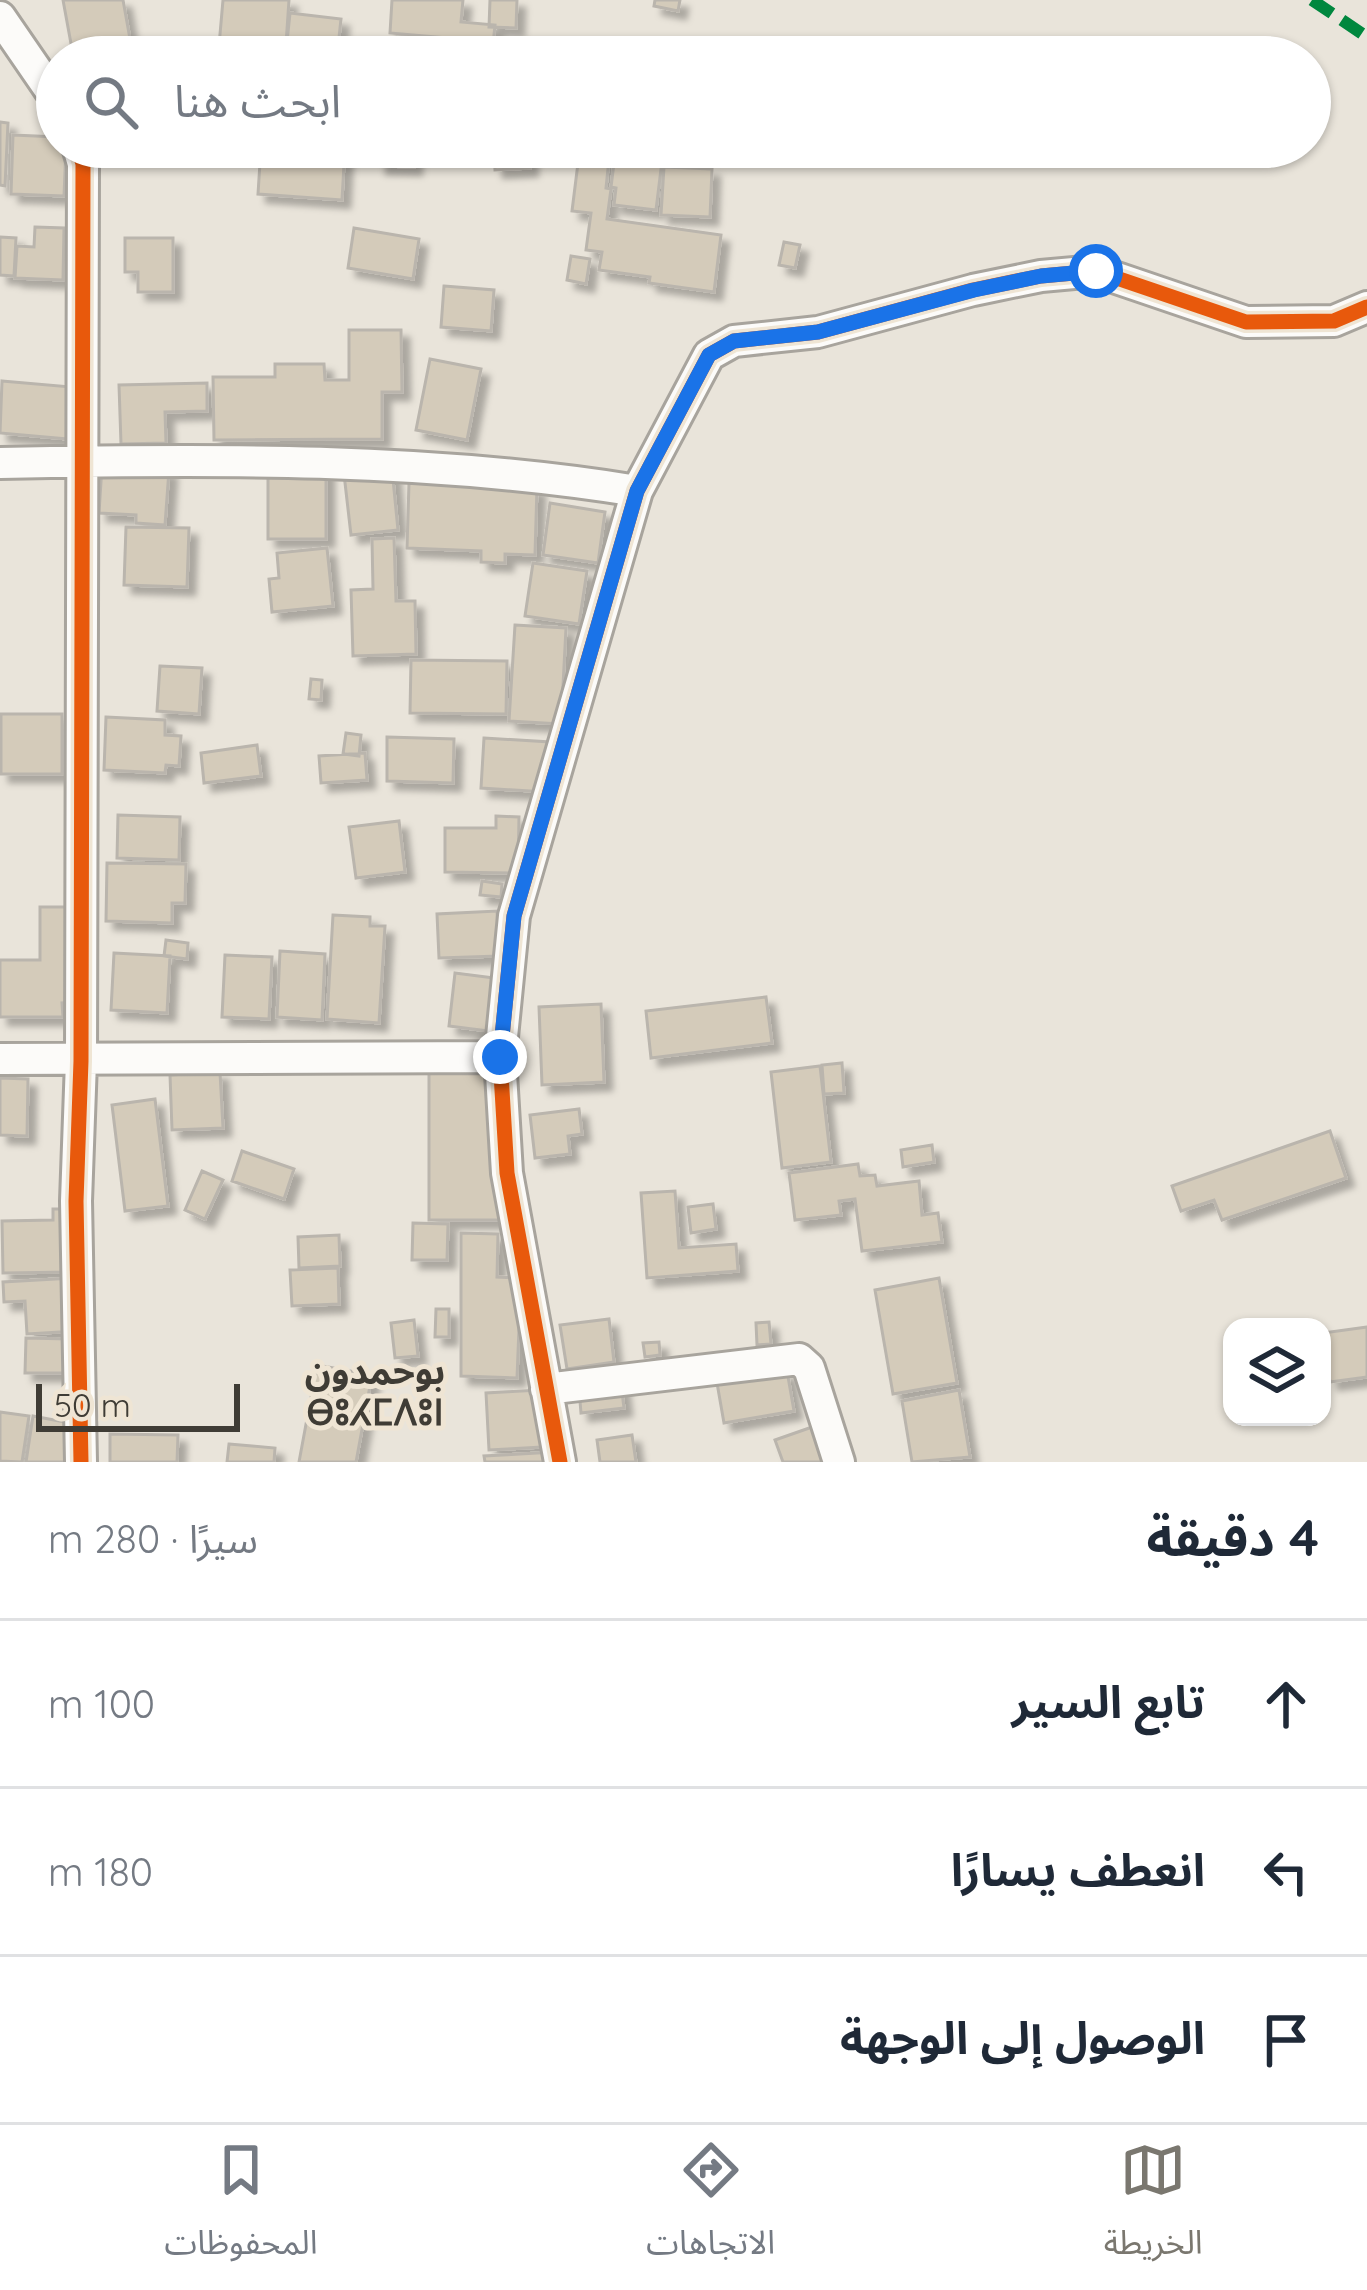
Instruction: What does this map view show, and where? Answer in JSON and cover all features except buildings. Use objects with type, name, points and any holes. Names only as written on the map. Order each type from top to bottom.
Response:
[{"type":"street","points":[[0,17],[36,69]]},
{"type":"street","points":[[81,1462],[76,1201],[81,1060],[83,168]]},
{"type":"street","points":[[560,1462],[507,1173],[500,1057],[514,916],[637,491],[709,355],[734,341],[818,332],[974,290],[1096,271],[1246,322],[1334,321],[1367,307]]},
{"type":"street","points":[[0,464],[418,468],[536,475],[637,491]]},
{"type":"street","points":[[0,1059],[500,1057]]},
{"type":"street","points":[[546,1389],[799,1359],[809,1368],[839,1462]]},
{"type":"marked path","points":[[1312,0],[1367,37]]},
{"type":"cycle path","points":[[81,1462],[76,1201],[81,1061],[83,168]]},
{"type":"cycle path","points":[[560,1462],[507,1173],[500,1057],[514,916],[637,491],[709,355],[734,341],[818,332],[973,290],[1096,271],[1246,322],[1334,321],[1367,307]]},
{"type":"district","name":"بوحمدون ⴱⵓⵃⵎⴷⵓⵏ","points":[[375,1392]]},
{"type":"route","points":[[500,1057],[514,916],[637,491],[709,355],[734,341],[818,332],[974,290],[1096,271]]}]
